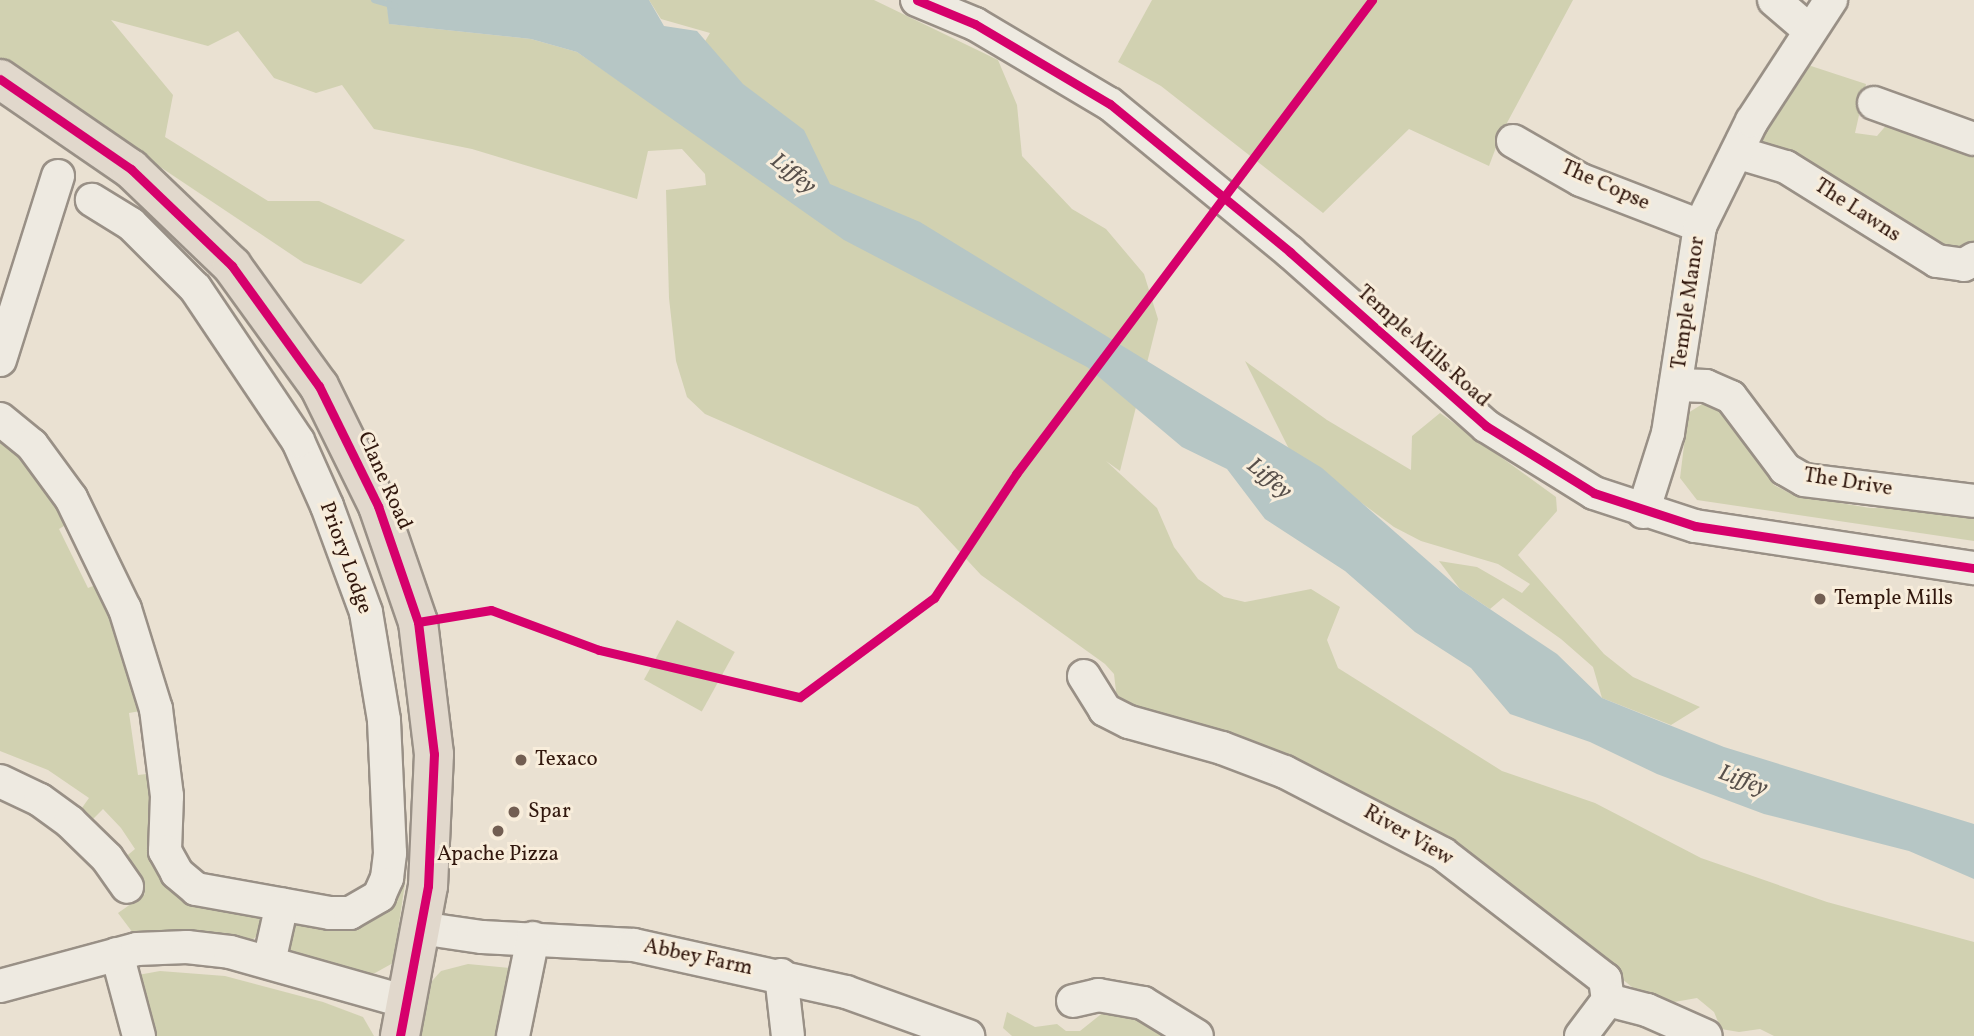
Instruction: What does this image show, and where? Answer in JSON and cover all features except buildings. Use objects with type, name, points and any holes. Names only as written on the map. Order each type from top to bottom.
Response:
[{"type":"main road","name":"Clane Road","points":[[0,79],[131,169],[208,240],[300,357],[347,439],[404,574],[426,666],[434,790],[431,860],[403,1019]]},
{"type":"street","name":"Temple Mills Road","points":[[916,0],[975,24],[1110,104],[1279,243],[1486,426],[1594,493],[1643,512],[1695,526],[1847,552],[1974,568]]},
{"type":"street","points":[[1774,0],[1809,30]]},
{"type":"street","name":"Temple Manor","points":[[1643,512],[1678,385],[1700,226],[1739,153],[1752,121],[1831,0]]},
{"type":"street","points":[[1874,103],[1974,139]]},
{"type":"street","name":"The Copse","points":[[1513,141],[1581,180],[1700,226]]},
{"type":"street","name":"The Lawns","points":[[1739,153],[1786,167],[1937,261],[1964,265],[1974,258]]},
{"type":"street","points":[[0,360],[58,176]]},
{"type":"street","name":"Priory Lodge","points":[[0,419],[32,445],[71,498],[125,609],[156,709],[167,796],[165,851],[171,862],[196,889],[282,904],[350,913],[379,896],[387,878],[390,813],[384,720],[366,612],[298,441],[195,288],[123,218],[92,200]]},
{"type":"street","name":"The Drive","points":[[1678,385],[1706,386],[1731,397],[1785,469],[1804,480],[1974,501]]},
{"type":"street","name":"River View","points":[[1084,676],[1105,710],[1129,722],[1222,748],[1285,772],[1443,854],[1598,971],[1605,979],[1608,1000]]},
{"type":"street","points":[[0,781],[40,800],[70,822],[107,858],[127,887]]},
{"type":"street","points":[[269,962],[282,904]]},
{"type":"street","name":"Abbey Farm","points":[[419,928],[634,944],[846,992],[968,1036]]},
{"type":"street","points":[[513,1036],[533,938]]},
{"type":"street","points":[[0,986],[117,954],[187,947],[269,962],[403,1019]]},
{"type":"street","points":[[117,954],[139,1036]]},
{"type":"street","points":[[780,975],[788,1036]]},
{"type":"street","points":[[1073,1002],[1098,995],[1143,1003],[1198,1036]]},
{"type":"street","points":[[1581,1036],[1608,1000],[1647,1010],[1706,1036]]},
{"type":"green space","points":[[0,0],[386,0],[390,24],[531,39],[577,52],[663,111],[710,33],[661,19],[649,0],[874,0],[998,60],[1017,105],[1022,156],[1072,209],[1106,229],[1144,274],[1158,319],[1120,471],[1106,461],[1157,508],[1174,547],[1198,579],[1224,597],[1245,602],[1311,589],[1340,607],[1327,640],[1338,668],[1502,771],[1595,803],[1701,858],[1827,902],[1974,942],[1974,1036],[1774,1036],[1760,1029],[1739,1032],[1721,1029],[1714,1012],[1697,998],[1663,1004],[1639,993],[1560,927],[1117,700],[1114,674],[1105,664],[981,575],[918,507],[705,414],[687,397],[676,361],[669,298],[666,190],[706,185],[705,174],[682,149],[648,151],[637,199],[472,149],[374,129],[342,85],[316,93],[274,78],[238,31],[208,46],[111,20],[173,95],[165,137],[268,201],[319,201],[405,240],[361,284],[304,263],[0,60]]},
{"type":"green space","points":[[1152,0],[1573,0],[1501,134],[1489,166],[1409,129],[1323,213],[1161,86],[1118,62]]},
{"type":"green space","points":[[1811,66],[1866,84],[1855,133],[1877,136],[1889,122],[1974,151],[1974,242],[1963,254],[1952,255],[1757,143],[1799,68]]},
{"type":"green space","points":[[1245,361],[1327,420],[1411,470],[1412,436],[1440,413],[1556,497],[1557,511],[1518,555],[1604,654],[1633,677],[1700,707],[1671,725],[1602,698],[1593,667],[1561,639],[1503,598],[1490,609],[1460,589],[1439,561],[1477,567],[1522,593],[1530,584],[1498,564],[1421,541],[1394,527],[1289,449]]},
{"type":"green space","points":[[1704,403],[1722,409],[1763,460],[1774,485],[1793,495],[1870,508],[1974,509],[1974,541],[1697,500],[1680,478],[1688,413]]},
{"type":"green space","points":[[0,439],[10,439],[74,520],[59,529],[88,588],[103,582],[146,710],[129,713],[138,775],[155,773],[154,846],[255,907],[262,919],[260,933],[250,942],[136,937],[118,913],[145,894],[122,860],[135,849],[121,828],[103,809],[91,821],[79,812],[89,798],[48,770],[0,751]]},
{"type":"green space","points":[[677,620],[735,652],[702,711],[644,679]]},
{"type":"green space","points":[[406,877],[393,963],[375,973],[353,974],[290,954],[285,932],[294,922]]},
{"type":"green space","points":[[468,964],[521,969],[507,1036],[421,1036],[432,981],[441,971]]},
{"type":"green space","points":[[160,971],[225,976],[323,1002],[363,1017],[374,1036],[151,1036],[138,975]]},
{"type":"green space","points":[[1110,1007],[1125,1007],[1179,1036],[1012,1036],[1003,1028],[1007,1012],[1035,1027],[1057,1024],[1066,1031],[1080,1031]]},
{"type":"water","name":"Liffey","points":[[386,0],[649,0],[664,26],[697,31],[743,84],[804,130],[830,184],[920,222],[1322,468],[1460,589],[1557,654],[1602,698],[1724,747],[1974,824],[1974,879],[1909,851],[1764,814],[1657,774],[1590,742],[1510,714],[1471,668],[1415,632],[1345,571],[1265,519],[1227,469],[1182,447],[1087,367],[844,240],[577,52],[531,39],[389,24]]},
{"type":"waterway","points":[[374,0],[395,6]]},
{"type":"cycle path","points":[[917,0],[975,24],[1110,104],[1290,252],[1486,426],[1594,493],[1695,526],[1974,568]]},
{"type":"cycle path","points":[[418,622],[491,610],[599,650],[800,697],[934,598],[1016,474],[1372,0]]},
{"type":"cycle path","points":[[0,79],[131,169],[232,266],[319,386],[378,506],[418,622],[434,754],[428,886],[400,1036]]},
{"type":"place","name":"Temple Mills","points":[[1820,599]]},
{"type":"place","name":"Texaco","points":[[521,760]]},
{"type":"place","name":"Spar","points":[[514,812]]},
{"type":"place","name":"Apache Pizza","points":[[498,831]]}]
